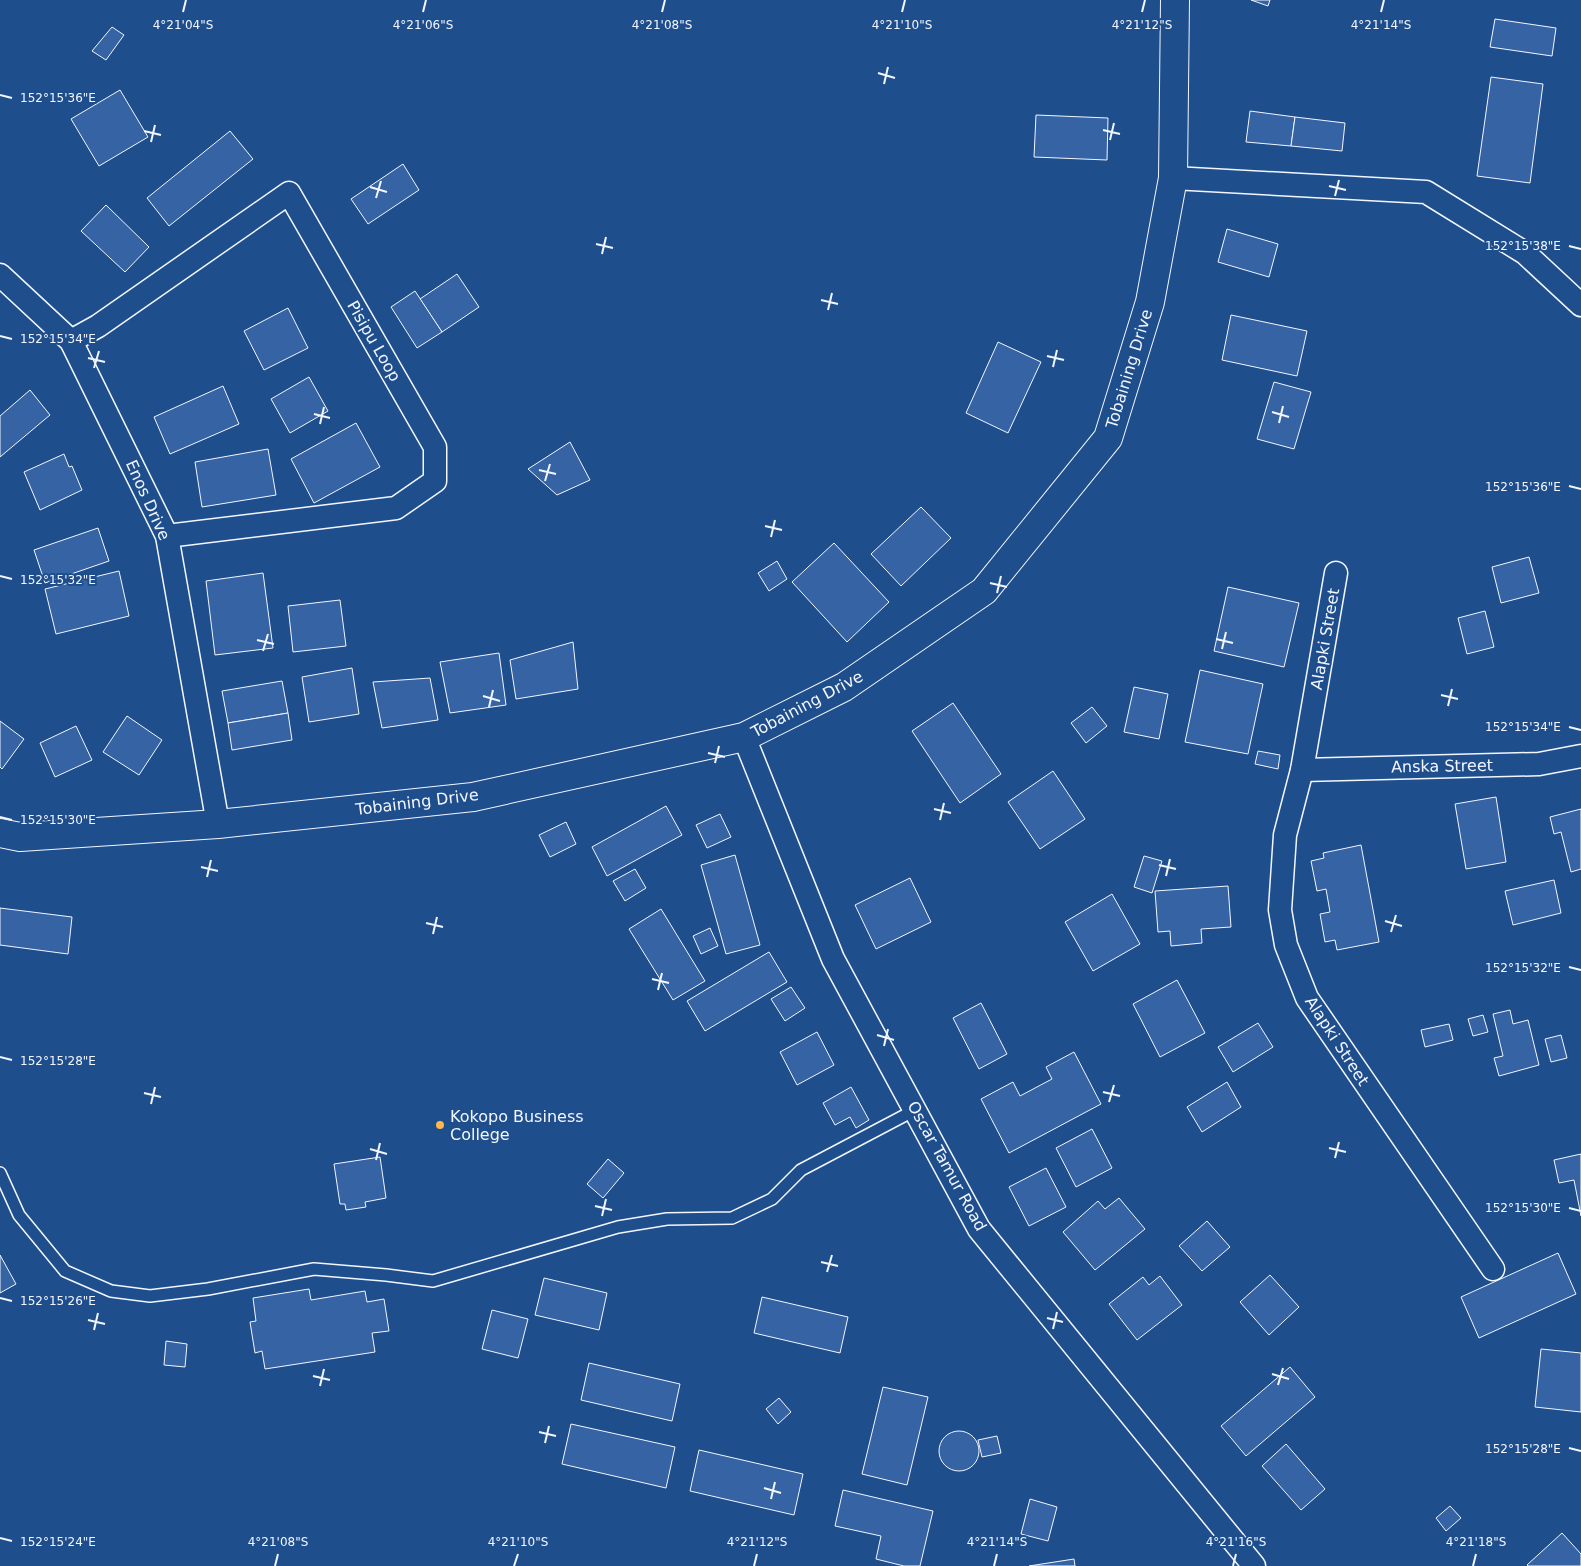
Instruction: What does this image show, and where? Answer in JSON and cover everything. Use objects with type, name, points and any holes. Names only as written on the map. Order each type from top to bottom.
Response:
[{"type":"street","name":"Tobaining Drive","points":[[0,833],[20,837],[218,824],[473,797],[744,737],[844,687],[984,591],[1108,438],[1150,302],[1173,178],[1175,0]]},
{"type":"street","points":[[1173,178],[1426,192],[1526,253],[1581,305]]},
{"type":"street","name":"Pisipu Loop","points":[[71,341],[98,326],[289,193],[435,447],[435,481],[396,508],[167,536]]},
{"type":"street","name":"Enos Drive","points":[[0,275],[71,341],[167,536],[218,824]]},
{"type":"street","name":"Alapki Street","points":[[1336,573],[1302,770],[1285,835],[1280,910],[1286,945],[1307,998],[1492,1270]]},
{"type":"street","name":"Oscar Tamur Road","points":[[744,737],[833,959],[980,1229],[1254,1566]]},
{"type":"street","name":"Anska Street","points":[[1302,770],[1539,764],[1581,756]]},
{"type":"lane","points":[[0,1173],[19,1215],[64,1271],[111,1291],[150,1296],[208,1289],[314,1269],[386,1275],[433,1282],[618,1227],[667,1220],[732,1218],[772,1200],[801,1170],[915,1110]]},
{"type":"building","points":[[1251,0],[1270,0],[1268,6]]},
{"type":"building","points":[[1495,19],[1556,28],[1552,56],[1490,47]]},
{"type":"building","points":[[112,27],[124,35],[106,60],[92,51]]},
{"type":"building","points":[[1491,77],[1543,84],[1530,183],[1477,176]]},
{"type":"building","points":[[120,90],[148,137],[99,166],[71,119]]},
{"type":"building","points":[[1250,111],[1295,117],[1291,146],[1246,142]]},
{"type":"building","points":[[1036,115],[1108,118],[1107,160],[1034,157]]},
{"type":"building","points":[[1295,117],[1345,123],[1342,151],[1291,146]]},
{"type":"building","points":[[230,131],[253,159],[169,226],[147,198]]},
{"type":"building","points":[[403,164],[419,190],[368,224],[351,199]]},
{"type":"building","points":[[106,205],[149,247],[125,272],[81,231]]},
{"type":"building","points":[[1227,229],[1278,244],[1269,277],[1218,262]]},
{"type":"building","points":[[457,274],[479,307],[442,332],[420,299]]},
{"type":"building","points":[[415,291],[442,332],[417,348],[391,307]]},
{"type":"building","points":[[288,308],[308,348],[264,370],[244,331]]},
{"type":"building","points":[[1231,315],[1307,331],[1297,376],[1222,360]]},
{"type":"building","points":[[998,342],[1041,362],[1008,433],[966,413]]},
{"type":"building","points":[[309,377],[328,411],[290,433],[271,399]]},
{"type":"building","points":[[1274,382],[1311,392],[1294,449],[1257,439]]},
{"type":"building","points":[[223,386],[239,424],[170,454],[154,417]]},
{"type":"building","points":[[30,390],[50,415],[0,457],[0,416]]},
{"type":"building","points":[[356,423],[380,467],[314,503],[291,459]]},
{"type":"building","points":[[570,442],[590,480],[557,495],[528,469]]},
{"type":"building","points":[[268,449],[276,495],[202,507],[195,462]]},
{"type":"building","points":[[64,454],[69,467],[72,466],[82,490],[40,510],[24,472]]},
{"type":"building","points":[[921,507],[951,538],[901,586],[871,554]]},
{"type":"building","points":[[98,528],[109,561],[45,583],[34,550]]},
{"type":"building","points":[[834,543],[889,602],[847,642],[792,582]]},
{"type":"building","points":[[1529,557],[1539,593],[1501,603],[1492,567]]},
{"type":"building","points":[[777,561],[787,579],[769,591],[758,573]]},
{"type":"building","points":[[119,571],[129,616],[56,634],[45,589]]},
{"type":"building","points":[[263,573],[273,648],[215,655],[206,581]]},
{"type":"building","points":[[1228,587],[1299,603],[1284,667],[1214,651]]},
{"type":"building","points":[[340,600],[346,646],[293,652],[288,606]]},
{"type":"building","points":[[1485,611],[1494,647],[1467,654],[1458,618]]},
{"type":"building","points":[[573,642],[578,689],[516,699],[510,660]]},
{"type":"building","points":[[499,653],[506,705],[450,713],[440,662]]},
{"type":"building","points":[[352,668],[359,714],[309,722],[302,677]]},
{"type":"building","points":[[1200,670],[1263,684],[1248,754],[1185,742]]},
{"type":"building","points":[[430,678],[438,720],[382,728],[373,682]]},
{"type":"building","points":[[282,681],[288,713],[228,723],[222,691]]},
{"type":"building","points":[[1134,687],[1168,694],[1159,739],[1124,732]]},
{"type":"building","points":[[953,703],[1001,774],[960,803],[912,731]]},
{"type":"building","points":[[1092,707],[1107,726],[1086,743],[1071,723]]},
{"type":"building","points":[[288,713],[292,740],[232,750],[228,723]]},
{"type":"building","points":[[127,716],[162,740],[139,775],[103,752]]},
{"type":"building","points":[[0,721],[24,739],[2,769],[0,767]]},
{"type":"building","points":[[76,726],[92,760],[55,777],[40,743]]},
{"type":"building","points":[[1258,751],[1280,755],[1278,769],[1255,764]]},
{"type":"building","points":[[1053,771],[1085,819],[1040,849],[1008,802]]},
{"type":"building","points":[[1496,797],[1506,862],[1466,869],[1455,804]]},
{"type":"building","points":[[666,806],[682,835],[607,876],[592,847]]},
{"type":"building","points":[[1581,809],[1581,869],[1571,872],[1561,832],[1554,834],[1550,817]]},
{"type":"building","points":[[720,814],[731,837],[707,848],[696,825]]},
{"type":"building","points":[[566,822],[576,844],[550,857],[539,835]]},
{"type":"building","points":[[1361,845],[1379,942],[1337,950],[1335,940],[1325,942],[1320,914],[1330,912],[1326,889],[1317,891],[1311,861],[1324,858],[1323,853]]},
{"type":"building","points":[[735,855],[760,945],[726,954],[701,865]]},
{"type":"building","points":[[1144,856],[1162,861],[1152,893],[1134,887]]},
{"type":"building","points":[[635,869],[646,888],[625,901],[613,881]]},
{"type":"building","points":[[910,878],[931,922],[876,949],[855,905]]},
{"type":"building","points":[[1554,880],[1561,913],[1513,925],[1505,891]]},
{"type":"building","points":[[1228,886],[1231,927],[1201,929],[1202,943],[1171,946],[1170,931],[1158,932],[1155,891]]},
{"type":"building","points":[[1112,894],[1140,944],[1093,971],[1065,922]]},
{"type":"building","points":[[0,908],[72,917],[68,954],[0,945]]},
{"type":"building","points":[[661,909],[705,981],[673,1000],[629,929]]},
{"type":"building","points":[[710,928],[718,946],[701,954],[693,936]]},
{"type":"building","points":[[769,952],[787,982],[705,1031],[687,1001]]},
{"type":"building","points":[[1177,980],[1205,1033],[1160,1057],[1133,1004]]},
{"type":"building","points":[[791,987],[805,1008],[785,1021],[771,999]]},
{"type":"building","points":[[981,1003],[1007,1054],[979,1069],[953,1018]]},
{"type":"building","points":[[1510,1010],[1513,1024],[1528,1020],[1539,1065],[1499,1076],[1494,1058],[1503,1056],[1493,1014]]},
{"type":"building","points":[[1483,1015],[1488,1032],[1473,1036],[1468,1019]]},
{"type":"building","points":[[1258,1023],[1273,1047],[1233,1072],[1218,1047]]},
{"type":"building","points":[[1449,1024],[1453,1040],[1425,1047],[1421,1030]]},
{"type":"building","points":[[817,1032],[834,1065],[797,1085],[780,1052]]},
{"type":"building","points":[[1561,1035],[1567,1058],[1551,1062],[1545,1039]]},
{"type":"building","points":[[1074,1052],[1101,1104],[1009,1153],[981,1099],[1013,1082],[1020,1096],[1052,1079],[1046,1067]]},
{"type":"building","points":[[1227,1082],[1241,1107],[1202,1132],[1187,1107]]},
{"type":"building","points":[[851,1087],[869,1120],[856,1128],[850,1117],[835,1125],[823,1103]]},
{"type":"building","points":[[1092,1129],[1112,1168],[1076,1187],[1056,1148]]},
{"type":"building","points":[[1581,1154],[1581,1216],[1574,1180],[1559,1183],[1554,1160]]},
{"type":"building","points":[[380,1157],[386,1198],[365,1202],[366,1207],[346,1210],[345,1204],[340,1204],[334,1164]]},
{"type":"building","points":[[608,1159],[624,1173],[603,1198],[587,1184]]},
{"type":"building","points":[[1046,1168],[1066,1207],[1029,1226],[1009,1187]]},
{"type":"building","points":[[1119,1198],[1145,1229],[1095,1270],[1063,1232],[1098,1201],[1105,1209]]},
{"type":"building","points":[[1207,1221],[1230,1247],[1202,1271],[1179,1246]]},
{"type":"building","points":[[1558,1253],[1576,1294],[1479,1338],[1461,1297]]},
{"type":"building","points":[[0,1255],[16,1284],[0,1293]]},
{"type":"building","points":[[1270,1275],[1299,1307],[1269,1335],[1240,1302]]},
{"type":"building","points":[[1160,1276],[1182,1305],[1137,1340],[1109,1304],[1143,1277],[1149,1285]]},
{"type":"building","points":[[544,1278],[607,1293],[599,1330],[535,1315]]},
{"type":"building","points":[[309,1289],[311,1300],[365,1291],[367,1302],[384,1299],[389,1331],[372,1333],[375,1352],[265,1369],[262,1351],[255,1353],[250,1322],[256,1321],[253,1298]]},
{"type":"building","points":[[762,1297],[848,1317],[840,1353],[754,1333]]},
{"type":"building","points":[[492,1310],[528,1319],[518,1358],[482,1349]]},
{"type":"building","points":[[166,1341],[187,1344],[185,1367],[164,1365]]},
{"type":"building","points":[[1541,1349],[1581,1353],[1581,1412],[1535,1407]]},
{"type":"building","points":[[589,1363],[680,1384],[672,1421],[581,1400]]},
{"type":"building","points":[[1290,1367],[1315,1397],[1246,1456],[1221,1426]]},
{"type":"building","points":[[883,1387],[928,1397],[907,1485],[862,1474]]},
{"type":"building","points":[[779,1398],[791,1412],[778,1424],[766,1409]]},
{"type":"building","points":[[571,1424],[675,1447],[666,1488],[562,1464]]},
{"type":"building","points":[[963,1431],[970,1434],[976,1440],[979,1451],[978,1459],[970,1468],[963,1471],[955,1471],[948,1468],[940,1459],[939,1447],[942,1440],[951,1432]]},
{"type":"building","points":[[997,1436],[1001,1453],[982,1457],[978,1440]]},
{"type":"building","points":[[1286,1444],[1325,1489],[1301,1510],[1262,1466]]},
{"type":"building","points":[[699,1450],[803,1474],[794,1515],[690,1491]]},
{"type":"building","points":[[843,1490],[933,1511],[920,1566],[904,1566],[876,1559],[881,1536],[835,1526]]},
{"type":"building","points":[[1030,1499],[1057,1507],[1048,1541],[1021,1534]]},
{"type":"building","points":[[1450,1506],[1461,1518],[1446,1531],[1436,1518]]},
{"type":"building","points":[[1562,1533],[1581,1554],[1581,1566],[1527,1565]]},
{"type":"building","points":[[1074,1559],[1075,1566],[1029,1566]]},
{"type":"place","name":"Kokopo Business College","points":[[440,1125]]}]
